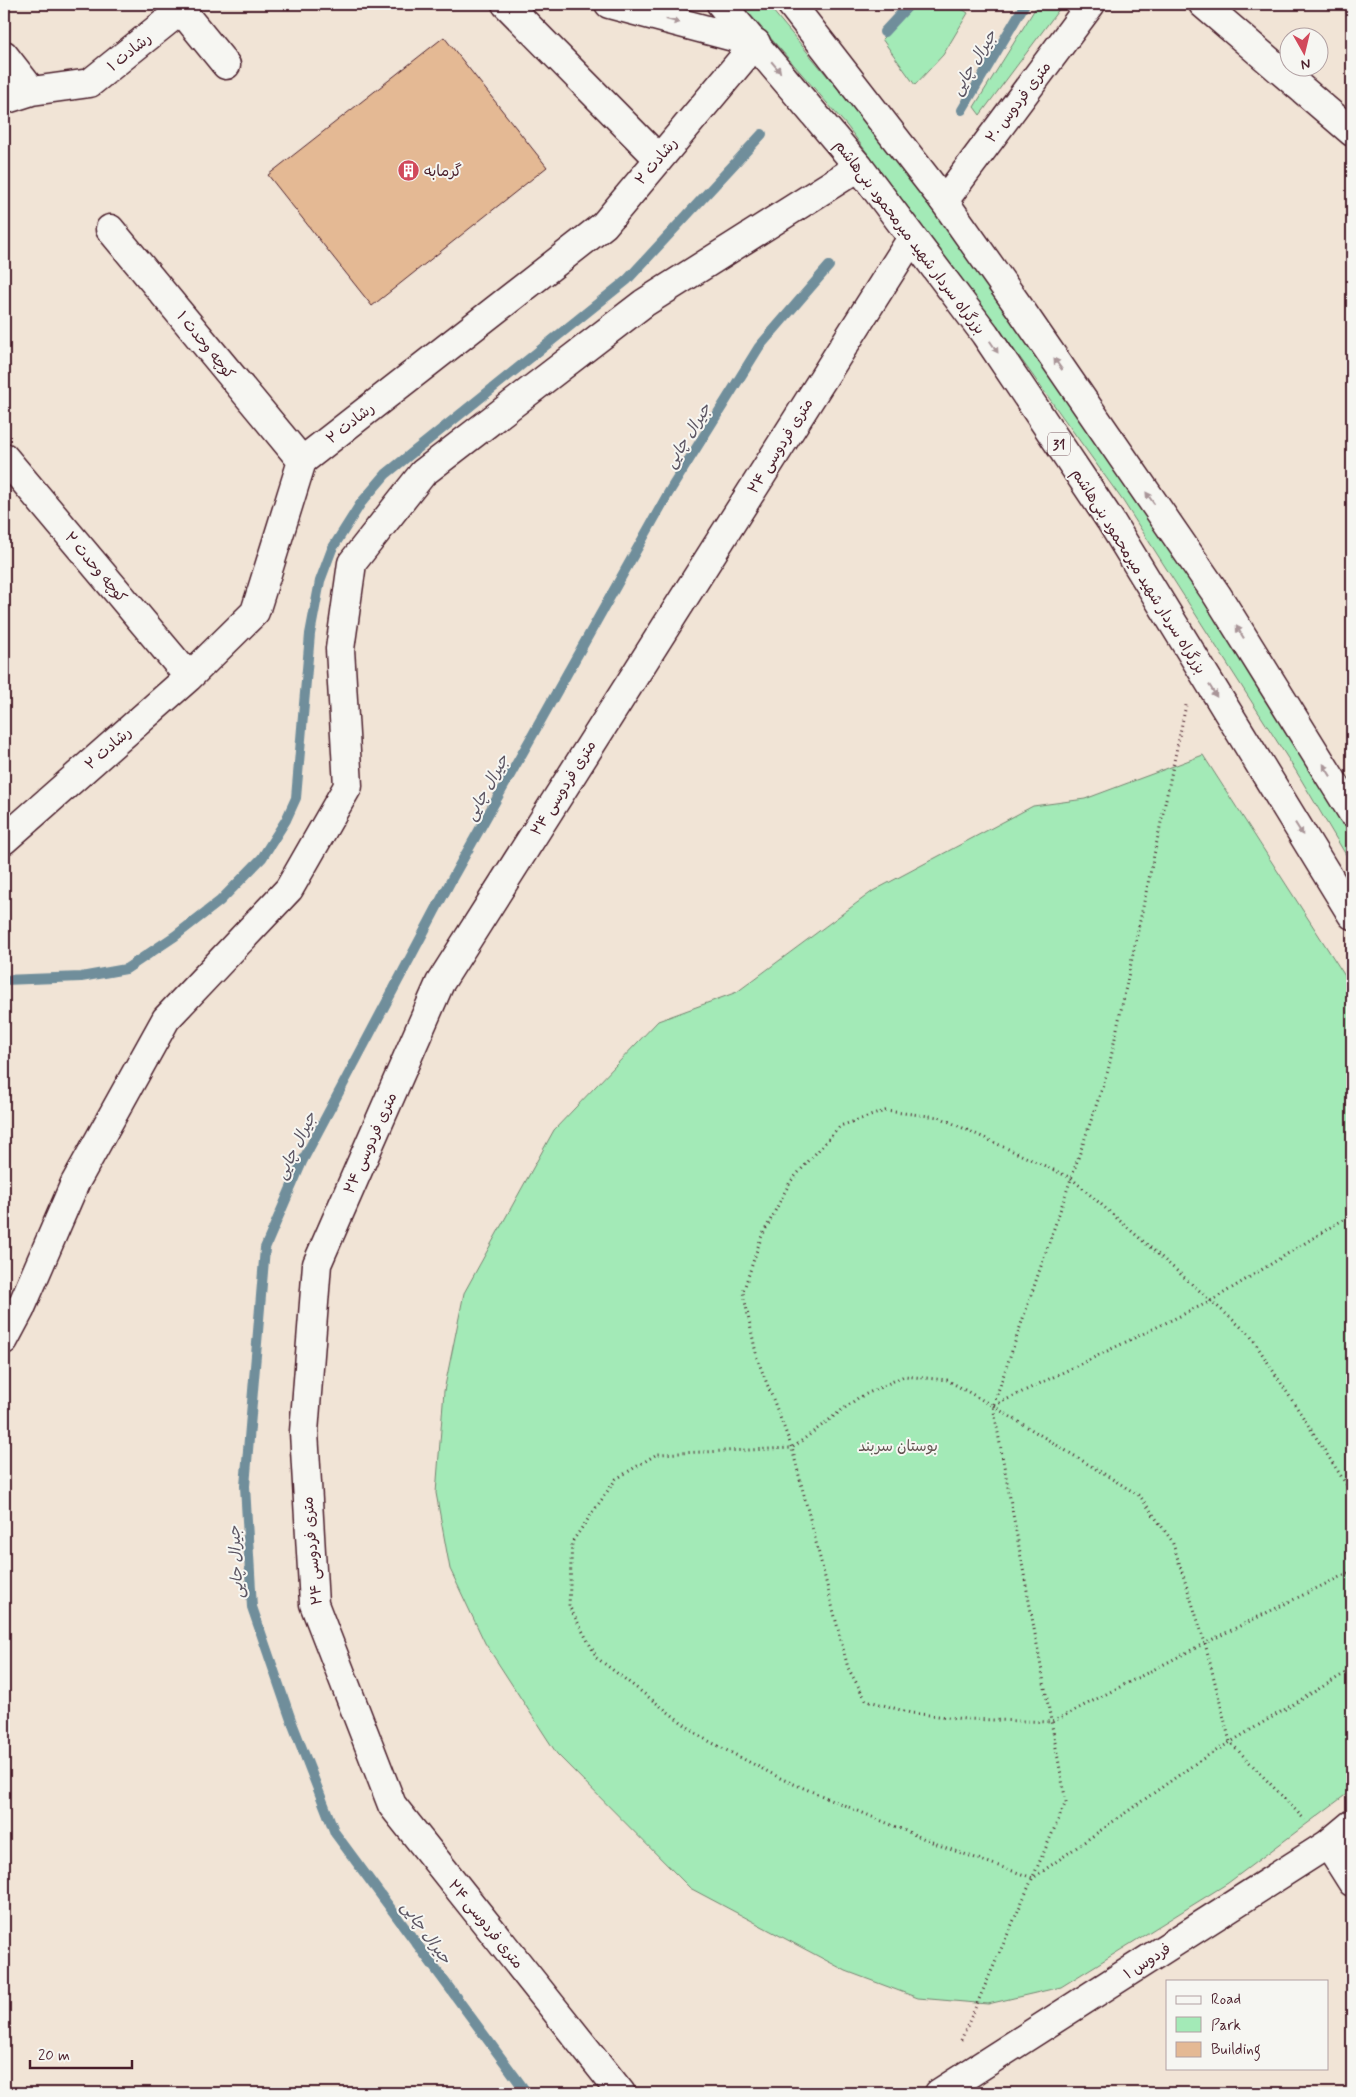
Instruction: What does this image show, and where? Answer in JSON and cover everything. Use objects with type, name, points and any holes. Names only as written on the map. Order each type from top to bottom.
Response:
[{"type":"main road","points":[[506,4],[658,158]]},
{"type":"main road","points":[[609,4],[756,43]]},
{"type":"main road","name":"بزرگراه سردار شهید میرمحمود بنی‌هاشم","points":[[721,4],[756,43],[859,167],[985,334],[1110,520],[1196,664],[1352,915]]},
{"type":"main road","points":[[792,4],[944,201],[1217,595],[1352,812]]},
{"type":"main road","name":"۲۰ متری فردوس","points":[[944,201],[1092,4]]},
{"type":"main road","points":[[1203,4],[1352,132]]},
{"type":"main road","name":"رشادت ۱","points":[[4,100],[32,91],[90,83],[181,10],[226,65]]},
{"type":"main road","name":"رشادت ۲","points":[[4,840],[189,676],[255,612],[302,461],[604,225],[658,158],[756,43]]},
{"type":"main road","points":[[4,55],[32,91]]},
{"type":"main road","points":[[4,1340],[20,1310],[75,1183],[166,1019],[290,889],[348,786],[340,649],[352,563],[423,473],[644,303],[859,167]]},
{"type":"main road","name":"کوچه وحدت ۱","points":[[110,230],[302,461]]},
{"type":"main road","name":"۲۴ متری فردوسی","points":[[621,2093],[392,1806],[314,1604],[304,1432],[317,1264],[440,983],[912,238]]},
{"type":"main road","name":"کوچه وحدت ۲","points":[[4,457],[189,676]]},
{"type":"main road","name":"فردوس ۱","points":[[940,2093],[1328,1844],[1352,1824]]},
{"type":"main road","points":[[1328,1844],[1352,1882]]},
{"type":"path","points":[[958,2048],[1066,1802],[993,1406],[1108,1071],[1172,766],[1196,664]]},
{"type":"path","points":[[1352,1493],[1250,1335],[1070,1178],[938,1117],[885,1111],[840,1126],[790,1182],[760,1238],[743,1292],[757,1358],[792,1448],[848,1668],[866,1700],[920,1714],[965,1719],[1052,1722],[1205,1643],[1352,1571]]},
{"type":"path","points":[[993,1406],[1211,1301],[1352,1214]]},
{"type":"path","points":[[1033,1878],[944,1847],[782,1779],[701,1737],[597,1658],[569,1606],[572,1542],[616,1479],[657,1454],[792,1448],[858,1398],[904,1376],[947,1380],[1140,1496],[1172,1541],[1205,1643],[1230,1742],[1328,1844]]},
{"type":"path","points":[[1033,1878],[1199,1761],[1347,1672],[1352,1666]]},
{"type":"green space","points":[[741,4],[767,4],[859,114],[939,215],[1010,312],[1313,761],[1352,831],[1352,865],[1296,771],[1123,501],[995,323],[847,126]]},
{"type":"green space","points":[[917,4],[955,4],[968,13],[943,55],[915,85],[882,39]]},
{"type":"green space","points":[[1038,4],[1063,4],[980,115],[974,107]]},
{"type":"green space","name":"بوستان سربند","points":[[1203,755],[1352,987],[1352,1790],[1228,1883],[1061,1987],[988,2004],[918,1998],[846,1971],[690,1888],[557,1754],[485,1643],[450,1569],[436,1493],[444,1391],[464,1293],[554,1130],[658,1021],[737,992],[873,891],[1033,806],[1085,799]]},
{"type":"building","name":"گرمابه","points":[[444,37],[547,167],[372,306],[268,175]]},
{"type":"waterway","name":"جیرال چایی","points":[[884,32],[910,4]]},
{"type":"waterway","name":"جیرال چایی","points":[[962,110],[1025,4]]},
{"type":"waterway","name":"جیرال چایی","points":[[4,980],[81,977],[126,969],[175,936],[220,901],[262,858],[286,820],[296,798],[310,634],[320,581],[332,549],[361,503],[386,474],[627,280],[762,134]]},
{"type":"waterway","name":"جیرال چایی","points":[[527,2093],[335,1833],[291,1720],[252,1607],[245,1486],[265,1248],[302,1162],[454,875],[669,492],[759,347],[829,266]]},
{"type":"place","name":"گرمابه","points":[[408,171]]}]
